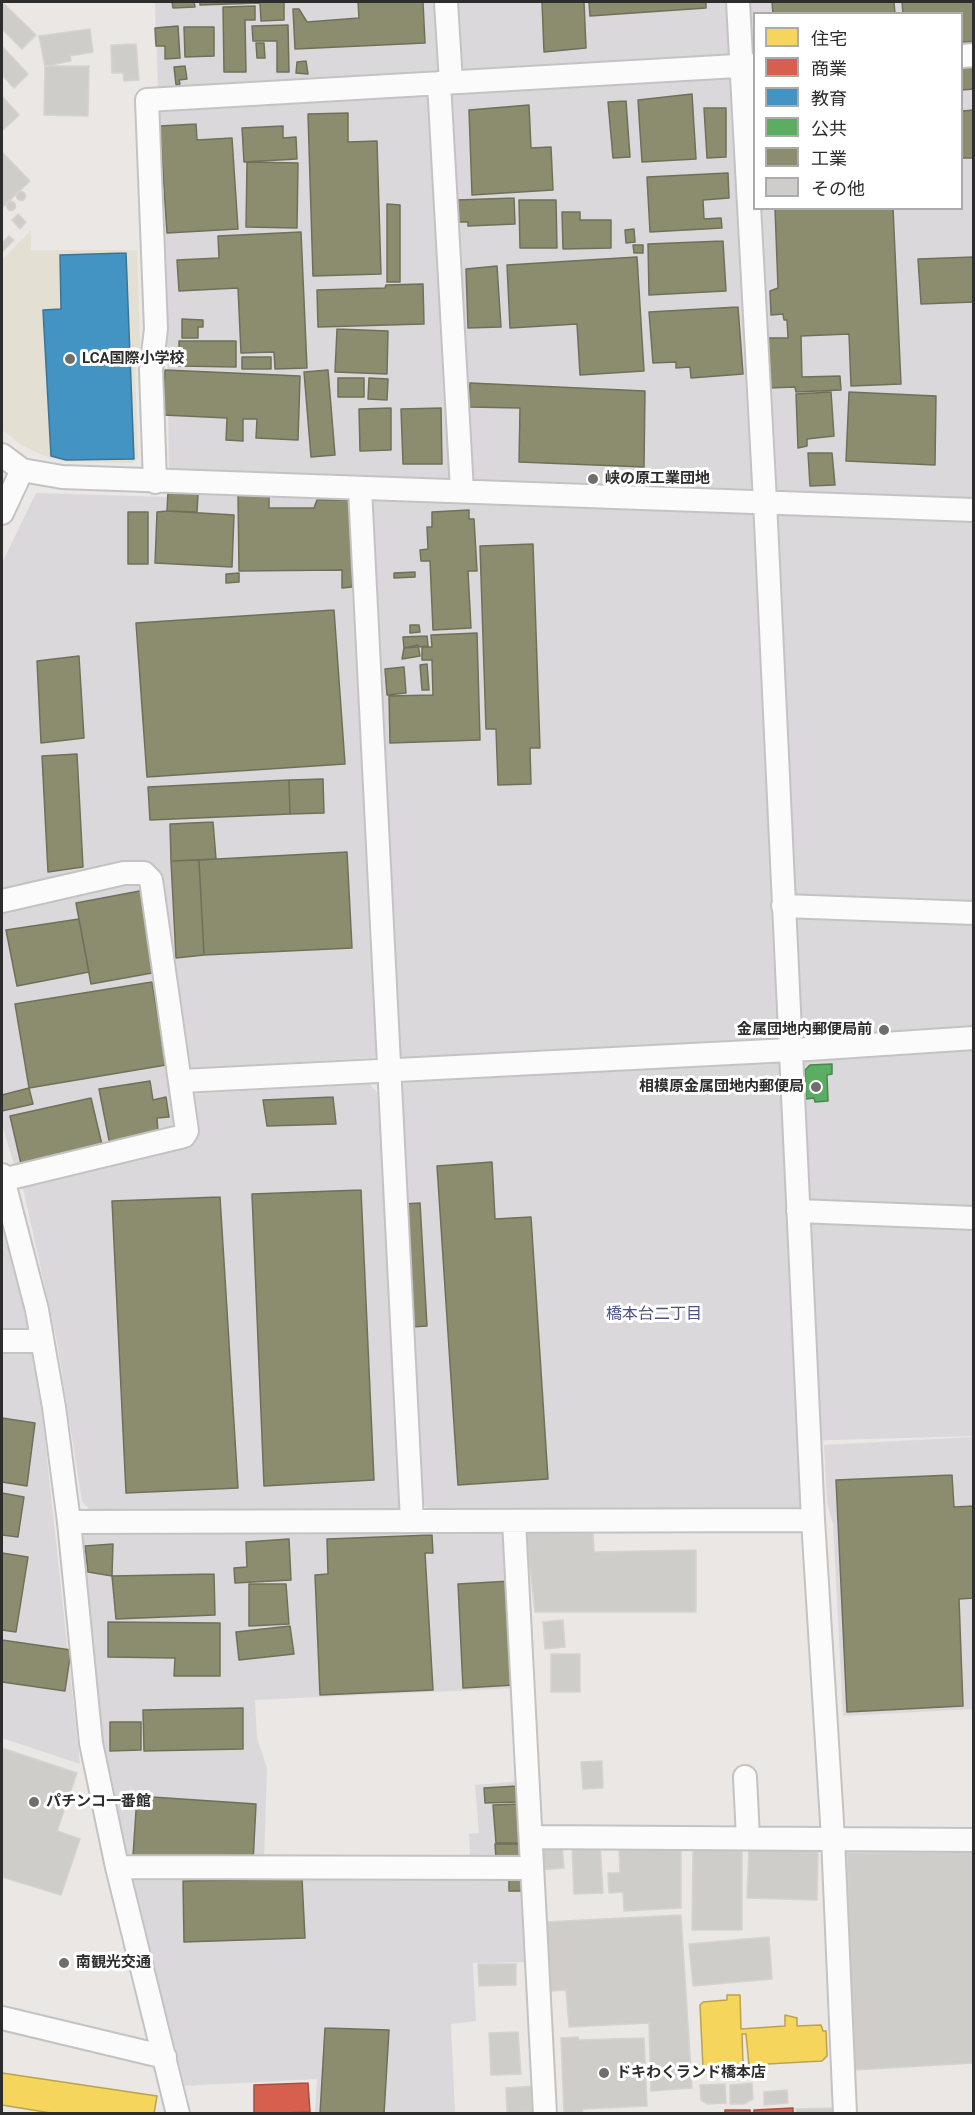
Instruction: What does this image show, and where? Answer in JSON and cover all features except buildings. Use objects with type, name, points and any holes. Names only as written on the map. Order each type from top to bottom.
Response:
[{"type":"street","points":[[446,2],[445,83],[462,491]]},
{"type":"street","points":[[738,2],[748,65],[753,193]]},
{"type":"street","points":[[155,482],[151,370],[156,330],[147,100],[748,65]]},
{"type":"street","points":[[754,210],[783,906],[813,1520],[833,1838],[845,2114]]},
{"type":"street","points":[[2,455],[22,470],[62,477],[974,510]]},
{"type":"street","points":[[2,513],[22,470]]},
{"type":"street","points":[[360,489],[412,1521]]},
{"type":"street","points":[[2,902],[124,873],[144,873],[152,880],[182,1081],[187,1131],[184,1136],[2,1179],[42,1341],[69,1522],[91,1743],[117,1867],[178,2114]]},
{"type":"street","points":[[783,906],[974,913]]},
{"type":"street","points":[[182,1081],[974,1038]]},
{"type":"street","points":[[798,1211],[974,1218]]},
{"type":"street","points":[[2,1341],[42,1341]]},
{"type":"street","points":[[69,1522],[813,1520]]},
{"type":"street","points":[[514,1521],[545,2114]]},
{"type":"street","points":[[745,1777],[748,1838]]},
{"type":"street","points":[[532,1837],[974,1840]]},
{"type":"street","points":[[117,1867],[532,1868]]},
{"type":"street","points":[[2,2018],[165,2057]]},
{"type":"shaded area","points":[[155,2],[973,2],[973,1436],[798,1441],[801,1508],[427,1508],[421,1503],[399,1056],[168,1070],[180,1127],[15,1168],[2,1124],[2,563],[36,493],[169,497],[168,374]]},
{"type":"shaded area","name":"LCA国際小学校","points":[[31,230],[31,250],[137,250],[140,346],[135,372],[138,457],[133,463],[66,462],[50,458],[23,446],[2,430],[2,260]]},
{"type":"shaded area","points":[[369,1084],[378,1093],[403,1504],[393,1511],[89,1509],[82,1501],[57,1342],[23,1188],[25,1182],[190,1141],[191,1094]]},
{"type":"shaded area","points":[[2,1180],[42,1412],[80,1764],[2,1738]]},
{"type":"shaded area","points":[[973,1437],[973,1709],[843,1716],[833,1524],[827,1503],[824,1445]]},
{"type":"shaded area","points":[[509,1531],[518,1688],[255,1700],[257,1738],[267,1768],[264,1860],[471,1872],[469,1834],[479,1833],[475,1785],[522,1781],[529,1962],[473,1963],[476,2021],[451,2024],[455,2113],[315,2113],[317,2079],[183,2086],[108,1775],[95,1686],[83,1532]]},
{"type":"place","name":"LCA国際小学校","points":[[70,359]]},
{"type":"place","name":"峡の原工業団地","points":[[593,479]]},
{"type":"place","name":"金属団地内郵便局前","points":[[884,1030]]},
{"type":"place","name":"相模原金属団地内郵便局","points":[[816,1087]]},
{"type":"place","name":"パチンコ一番館","points":[[34,1802]]},
{"type":"place","name":"南観光交通","points":[[64,1963]]},
{"type":"place","name":"ドキわくランド橋本店","points":[[604,2073]]},
{"type":"district","name":"橋本台二丁目","points":[[654,1315]]}]
